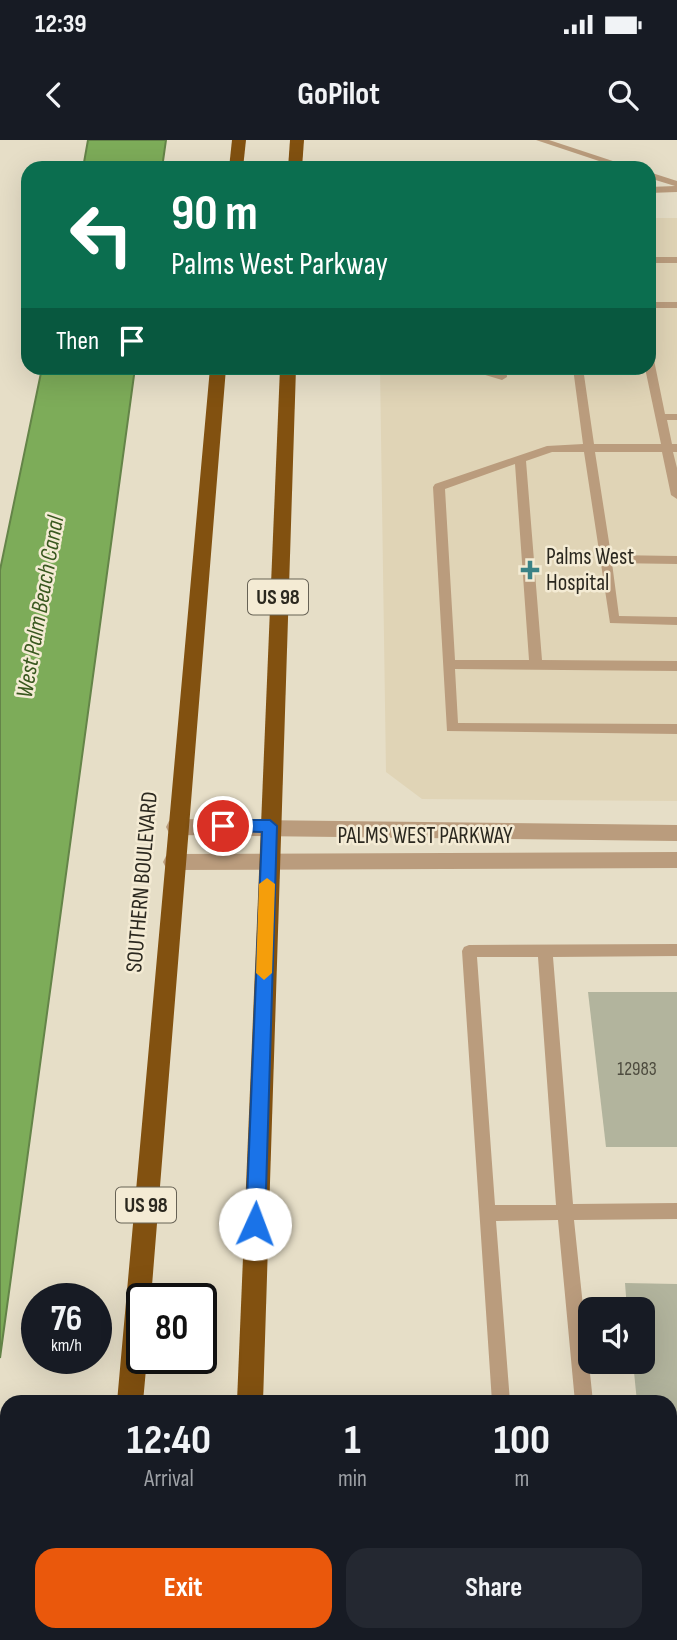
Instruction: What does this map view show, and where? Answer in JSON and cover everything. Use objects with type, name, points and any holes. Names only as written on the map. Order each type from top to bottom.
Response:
[{"type":"highway","points":[[237,161],[239,140]]},
{"type":"highway","points":[[295,161],[296,140]]},
{"type":"highway","name":"SOUTHERN BOULEVARD","points":[[131,1395],[173,862],[217,375]]},
{"type":"highway","name":"US 98","points":[[250,1395],[288,375]]},
{"type":"street","name":"PALMS WEST PARKWAY","points":[[176,827],[270,826],[677,833]]},
{"type":"street","name":"PALMS WEST PARKWAY","points":[[173,862],[677,860]]},
{"type":"lane","points":[[540,140],[607,161]]},
{"type":"lane","points":[[656,176],[677,184]]},
{"type":"lane","points":[[656,190],[677,189]]},
{"type":"lane","points":[[656,260],[677,260]]},
{"type":"lane","points":[[656,305],[677,305]]},
{"type":"lane","points":[[579,375],[592,449],[614,621],[677,621]]},
{"type":"lane","points":[[652,375],[661,417],[672,448],[677,495]]},
{"type":"lane","points":[[661,417],[677,417]]},
{"type":"lane","points":[[672,448],[551,449],[439,487],[452,728],[677,729]]},
{"type":"lane","points":[[520,459],[536,665]]},
{"type":"lane","points":[[606,559],[677,560]]},
{"type":"lane","points":[[449,664],[677,666]]},
{"type":"lane","points":[[545,950],[565,1212],[583,1395]]},
{"type":"lane","points":[[501,1395],[469,951],[677,950]]},
{"type":"lane","points":[[488,1213],[677,1211]]},
{"type":"shaded area","name":"Palms West Hospital","points":[[656,218],[677,218],[677,801],[422,799],[386,772],[380,375],[656,375]]},
{"type":"water","points":[[88,140],[166,140],[163,161],[84,161]]},
{"type":"water","name":"West Palm Beach Canal","points":[[41,375],[134,375],[0,1358],[0,570]]},
{"type":"building","points":[[588,992],[677,992],[677,1147],[606,1147]]},
{"type":"building","points":[[625,1283],[677,1284],[677,1395],[636,1395],[634,1374],[655,1374],[655,1297],[626,1297]]},
{"type":"slow traffic","points":[[264,973],[267,884]]},
{"type":"place","name":"Palms West Hospital","points":[[530,570]]},
{"type":"route","points":[[223,826],[270,826],[255,1224]]}]
